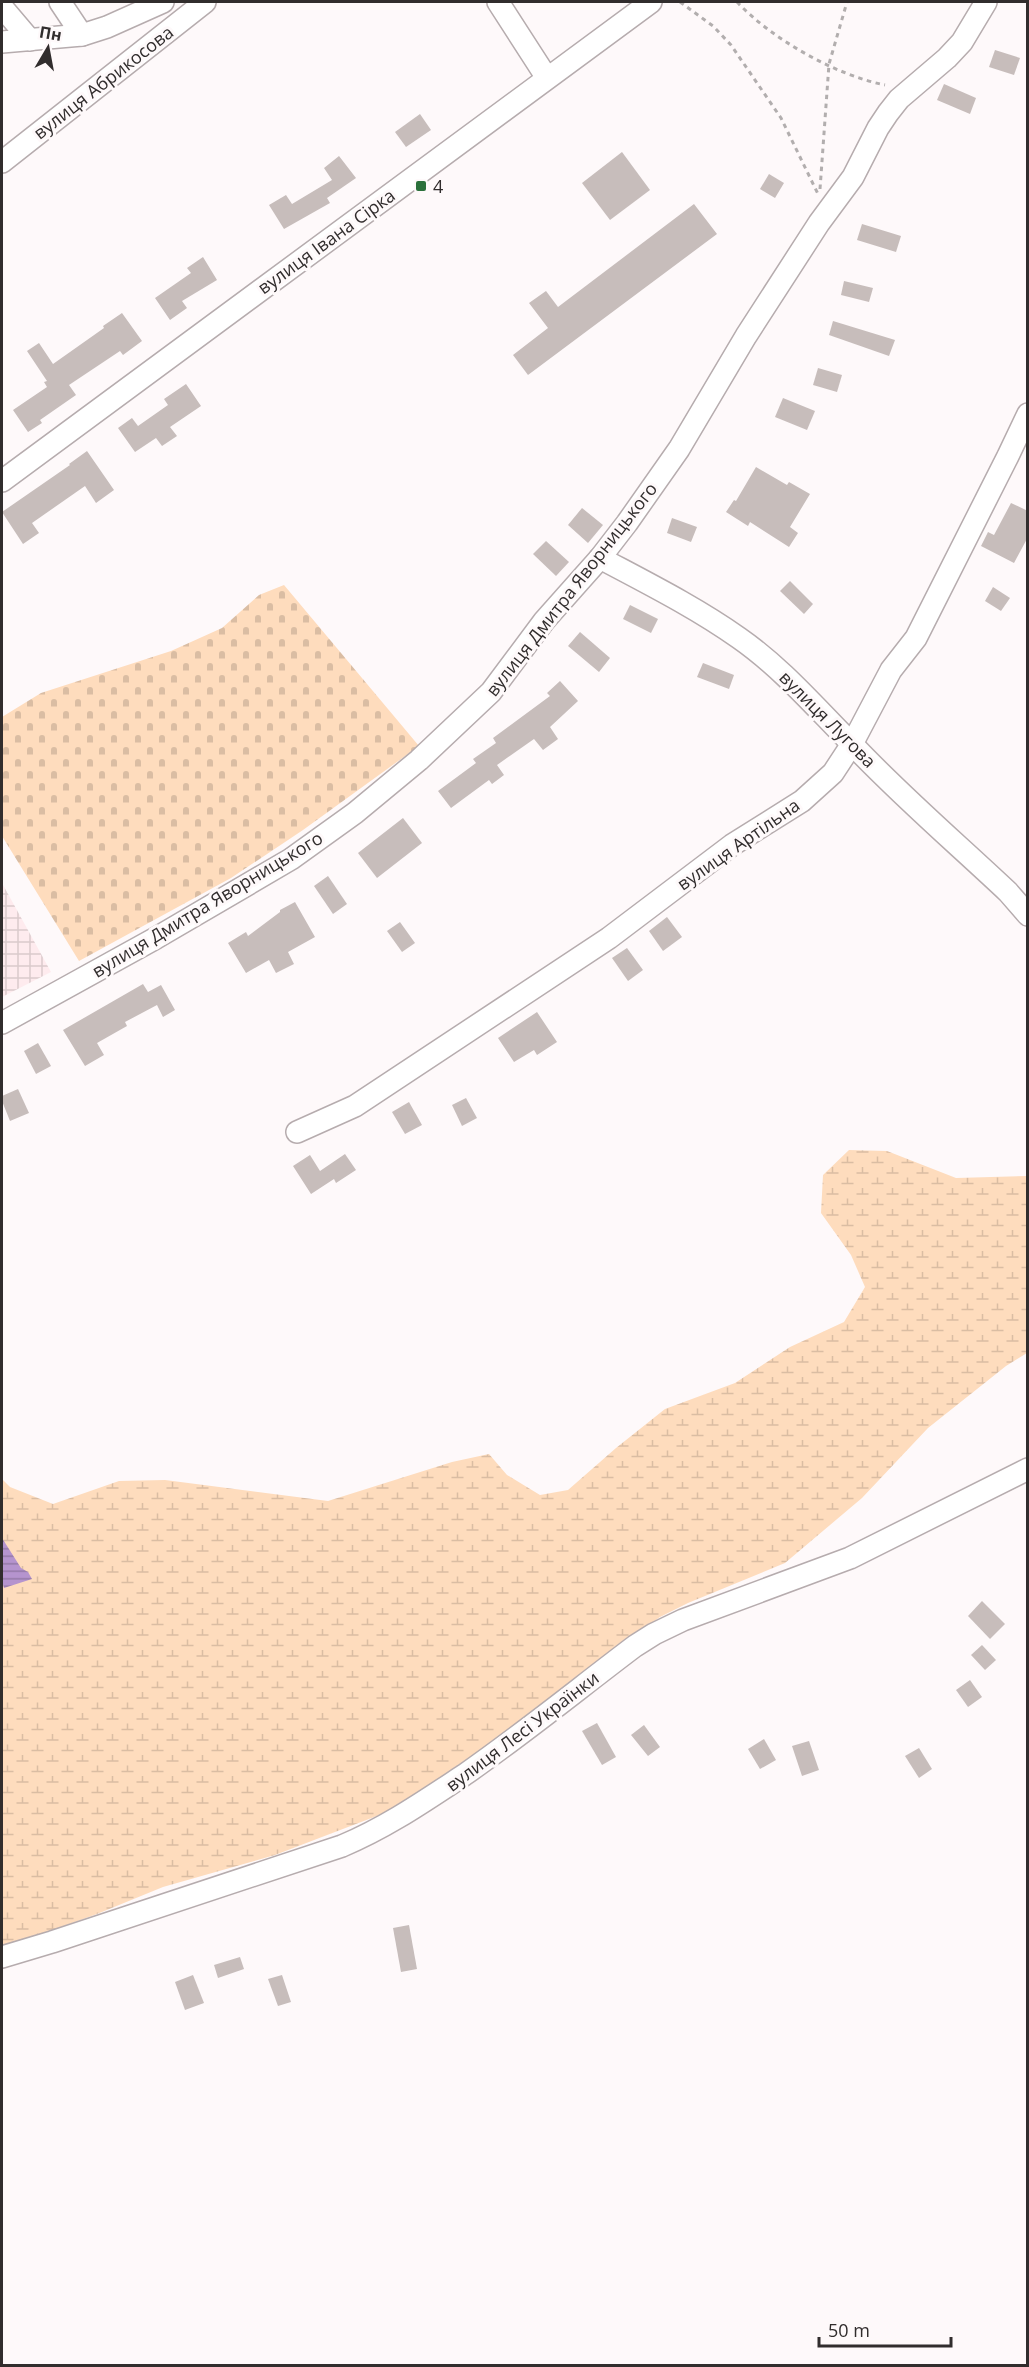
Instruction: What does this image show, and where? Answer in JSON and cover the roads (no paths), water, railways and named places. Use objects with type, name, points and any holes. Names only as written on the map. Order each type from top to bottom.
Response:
[{"type":"street","points":[[60,2],[82,35]]},
{"type":"street","name":"вулиця Абрикосова","points":[[11,40],[82,35],[163,2]]},
{"type":"street","name":"вулиця Абрикосова","points":[[2,162],[205,2]]},
{"type":"street","points":[[498,2],[547,78]]},
{"type":"street","name":"вулиця Івана Сірка","points":[[2,481],[651,2]]},
{"type":"street","name":"вулиця Дмитра Яворницького","points":[[2,1023],[281,864],[355,813],[419,760],[491,692],[544,621],[600,558],[679,449],[746,336],[819,223],[853,177],[878,128],[899,99],[947,58],[962,42],[986,2]]},
{"type":"street","points":[[2,7],[11,40]]},
{"type":"street","name":"вулиця Артільна","points":[[297,1132],[355,1106],[609,938],[732,844],[802,801],[833,773],[852,744],[891,670],[916,638],[1028,414]]},
{"type":"street","name":"вулиця Лугова","points":[[600,558],[672,597],[739,638],[782,671],[852,744],[1008,892],[1028,915]]},
{"type":"street","name":"вулиця Лесі Українки","points":[[2,1957],[342,1846],[371,1834],[411,1812],[513,1741],[635,1646],[654,1634],[683,1620],[850,1558],[1028,1469]]},
{"type":"place","name":"4","points":[[421,186]]}]
